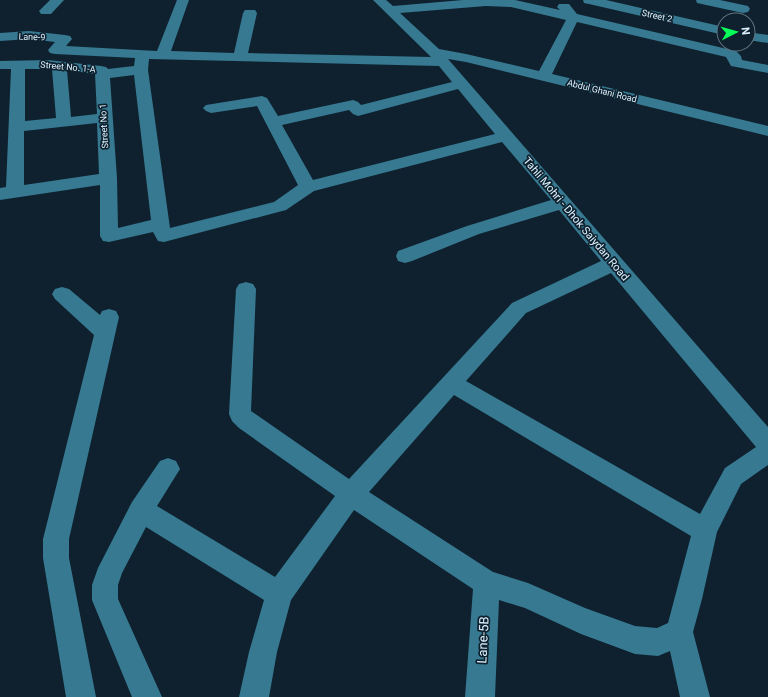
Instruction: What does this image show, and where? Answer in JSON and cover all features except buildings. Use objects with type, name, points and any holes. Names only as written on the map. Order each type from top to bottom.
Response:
[{"type":"street","points":[[46,11],[58,0]]},
{"type":"street","points":[[162,55],[183,0]]},
{"type":"street","points":[[559,0],[572,18]]},
{"type":"street","name":"Street 2","points":[[589,0],[716,29]]},
{"type":"street","points":[[702,0],[743,9]]},
{"type":"street","points":[[384,5],[486,2],[511,3],[731,54],[734,56],[736,63],[768,69]]},
{"type":"street","name":"Tahli Mohri - Dhok Saiydan Road","points":[[384,5],[438,57],[768,444]]},
{"type":"street","points":[[240,57],[250,13]]},
{"type":"street","points":[[543,77],[572,18]]},
{"type":"street","name":"Lane-9","points":[[0,37],[30,35],[65,39],[55,50],[142,62]]},
{"type":"street","points":[[756,37],[768,39]]},
{"type":"street","name":"Abdul Ghani Road","points":[[142,62],[162,55],[240,57],[466,58],[768,131]]},
{"type":"street","points":[[142,62],[160,224],[164,236],[280,206],[308,187],[506,136]]},
{"type":"street","name":"Street No. 1-A","points":[[0,65],[48,64],[101,70],[102,74],[142,62]]},
{"type":"street","points":[[18,65],[18,127],[8,192],[108,178]]},
{"type":"street","points":[[59,66],[64,121]]},
{"type":"street","name":"Street No 1","points":[[102,74],[103,118],[108,178],[109,236],[160,224]]},
{"type":"street","points":[[273,122],[353,104],[358,111],[461,84]]},
{"type":"street","points":[[211,108],[262,101],[308,187]]},
{"type":"street","points":[[0,110],[17,107]]},
{"type":"street","points":[[18,127],[103,118]]},
{"type":"street","points":[[405,256],[473,230],[562,202]]},
{"type":"street","points":[[254,697],[263,652],[278,594],[351,494],[519,308],[614,263]]},
{"type":"street","points":[[246,289],[240,414],[247,421],[351,494],[487,583],[528,596],[581,620],[635,640],[658,642],[679,632]]},
{"type":"street","points":[[62,294],[107,325],[56,538],[56,558],[82,697]]},
{"type":"street","points":[[451,383],[705,530]]},
{"type":"street","points":[[695,697],[679,632],[689,599],[705,530],[733,476],[768,452]]},
{"type":"street","points":[[147,697],[105,600],[105,585],[111,568],[141,510],[168,469]]},
{"type":"street","points":[[141,510],[278,594]]},
{"type":"street","name":"Lane-5B","points":[[480,697],[487,583]]}]
